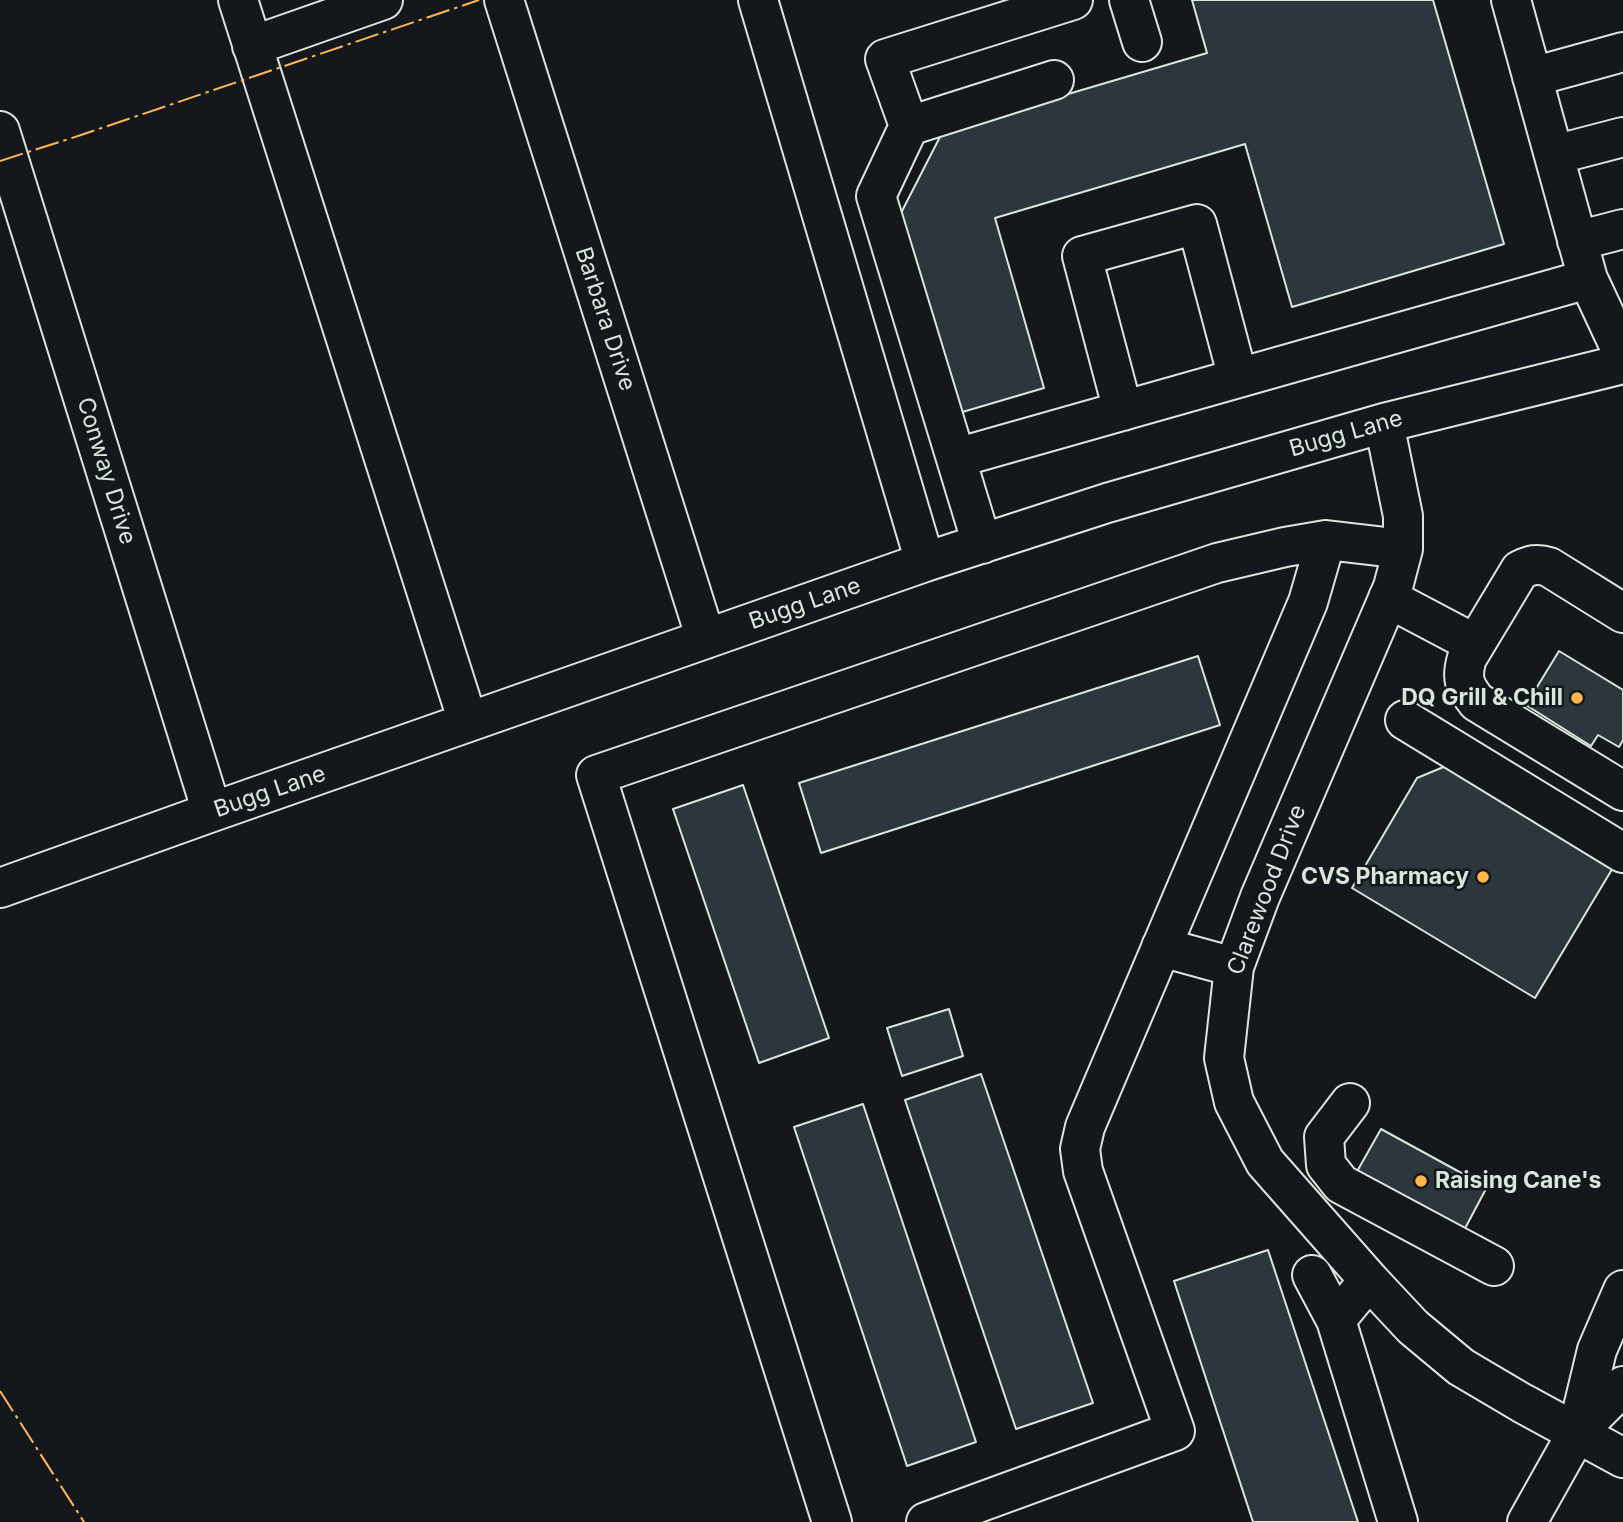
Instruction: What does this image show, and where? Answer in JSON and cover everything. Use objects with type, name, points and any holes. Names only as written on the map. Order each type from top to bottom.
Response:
[{"type":"street","points":[[238,0],[468,722]]},
{"type":"street","points":[[252,46],[383,0]]},
{"type":"street","name":"Barbara Drive","points":[[504,0],[706,639]]},
{"type":"street","points":[[758,0],[925,562]]},
{"type":"street","points":[[982,544],[876,196],[909,127],[886,59],[1073,0]]},
{"type":"street","points":[[1129,0],[1142,42]]},
{"type":"street","points":[[1511,0],[1588,279],[1623,355]]},
{"type":"street","points":[[1532,77],[1623,52]]},
{"type":"street","points":[[909,127],[1054,80]]},
{"type":"street","name":"Conway Drive","points":[[0,131],[212,812]]},
{"type":"street","points":[[1554,155],[1623,138]]},
{"type":"street","points":[[1123,411],[1082,256],[1197,224],[1238,378]]},
{"type":"street","points":[[1577,241],[1623,229]]},
{"type":"street","points":[[956,458],[1588,279]]},
{"type":"street","name":"Bugg Lane","points":[[0,888],[925,562],[1107,503],[1384,423],[1623,364]]},
{"type":"street","name":"Clarewood Drive","points":[[1384,423],[1404,516],[1403,550],[1393,587],[1260,897],[1234,967],[1224,1058],[1234,1102],[1265,1162],[1413,1327],[1461,1367],[1623,1458]]},
{"type":"street","points":[[832,1522],[596,775],[1217,563],[1326,540],[1403,550]]},
{"type":"street","points":[[926,1522],[1175,1431],[1083,1171],[1080,1149],[1085,1127],[1308,602],[1326,540]]},
{"type":"street","points":[[1623,613],[1549,567],[1530,565],[1520,570],[1467,658],[1463,670],[1468,691],[1477,702],[1623,791]]},
{"type":"street","points":[[1388,598],[1475,644]]},
{"type":"street","points":[[1405,720],[1623,853]]},
{"type":"street","points":[[1161,947],[1234,967]]},
{"type":"street","points":[[1350,1102],[1324,1137],[1326,1165],[1341,1184],[1494,1265]]},
{"type":"street","points":[[1312,1275],[1336,1320],[1398,1522]]},
{"type":"street","points":[[1336,1320],[1369,1280]]},
{"type":"street","points":[[1577,1433],[1597,1350],[1623,1290]]},
{"type":"street","points":[[1527,1522],[1577,1433],[1623,1386]]},
{"type":"building","points":[[1192,0],[1433,0],[1504,244],[1292,307],[1245,144],[995,218],[1044,388],[959,413],[901,213],[943,131],[1207,53]]},
{"type":"building","name":"DQ Grill & Chill","points":[[1559,651],[1623,690],[1623,740],[1619,747],[1598,735],[1591,746],[1526,705]]},
{"type":"building","points":[[1198,656],[1220,725],[821,853],[799,783]]},
{"type":"building","name":"CVS Pharmacy","points":[[1446,766],[1614,866],[1535,998],[1352,888],[1417,778]]},
{"type":"building","points":[[743,785],[829,1038],[759,1063],[673,809]]},
{"type":"building","points":[[949,1009],[963,1056],[902,1076],[887,1028]]},
{"type":"building","points":[[981,1074],[1093,1403],[1016,1429],[905,1100]]},
{"type":"building","points":[[863,1104],[976,1442],[907,1466],[794,1127]]},
{"type":"building","name":"Raising Cane's","points":[[1381,1129],[1487,1187],[1462,1234],[1355,1175]]},
{"type":"building","points":[[1268,1250],[1358,1522],[1253,1522],[1174,1281]]},
{"type":"power","points":[[0,161],[479,0]]},
{"type":"power","points":[[0,1391],[84,1522]]},
{"type":"place","name":"DQ Grill & Chill","points":[[1577,698]]},
{"type":"place","name":"CVS Pharmacy","points":[[1483,877]]},
{"type":"place","name":"Raising Cane's","points":[[1421,1181]]}]
